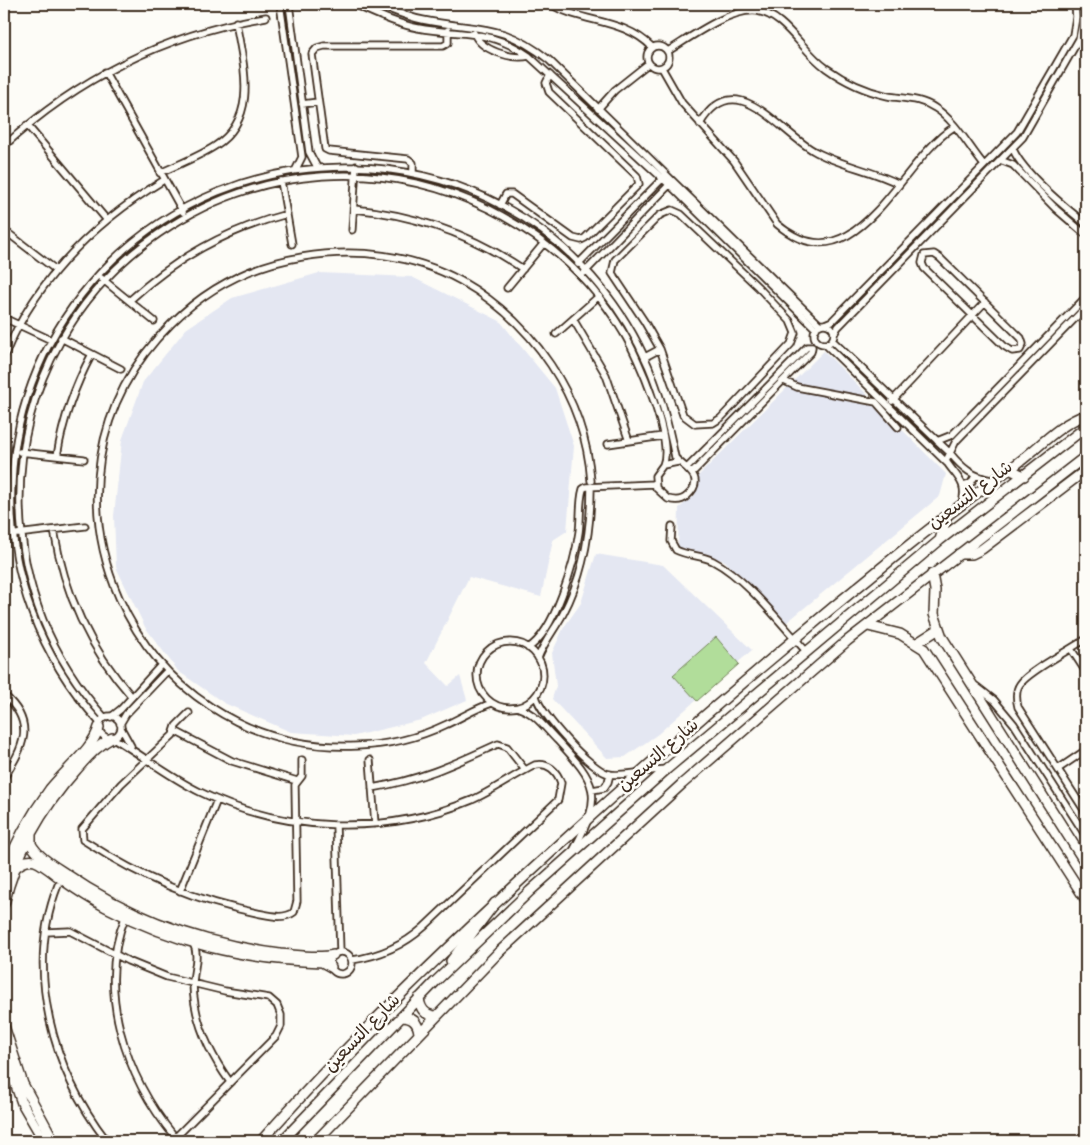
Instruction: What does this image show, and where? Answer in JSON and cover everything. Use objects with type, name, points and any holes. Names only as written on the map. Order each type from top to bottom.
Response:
[{"type":"street","points":[[280,4],[302,157],[296,169]]},
{"type":"street","points":[[289,4],[308,152],[317,167]]},
{"type":"street","points":[[353,4],[409,26],[474,33],[502,41],[529,56],[637,156],[671,183],[820,326]]},
{"type":"street","points":[[376,4],[413,18],[479,26],[509,35],[541,54],[642,151],[664,177]]},
{"type":"street","points":[[550,4],[579,17],[627,28],[652,47],[661,46],[668,51],[670,59],[662,68]]},
{"type":"street","points":[[820,326],[832,322],[1023,124],[1075,30],[1075,4]]},
{"type":"street","points":[[825,344],[833,337],[838,327],[915,246],[1013,149],[1033,122],[1076,45],[1085,20],[1082,4]]},
{"type":"street","points":[[668,51],[730,16],[747,11],[765,13],[781,22],[808,53],[835,74],[877,93],[928,104],[943,113],[984,165]]},
{"type":"street","points":[[4,146],[27,125],[70,93],[104,72],[169,43],[236,22],[266,17]]},
{"type":"street","points":[[4,356],[19,325],[56,270],[106,219],[162,177],[216,145],[230,132],[240,116],[246,88],[236,22]]},
{"type":"street","points":[[413,173],[414,165],[408,159],[327,150],[322,144],[312,54],[317,48],[324,46],[443,46],[448,43],[448,30]]},
{"type":"street","points":[[474,33],[477,40],[486,48],[515,56],[529,56]]},
{"type":"street","points":[[652,47],[647,54],[649,63],[653,67],[662,68]]},
{"type":"street","points":[[598,109],[615,90],[649,63]]},
{"type":"street","points":[[662,68],[674,93],[734,161],[777,224],[792,235],[808,241],[833,241],[855,232],[873,216],[934,142],[954,127]]},
{"type":"street","points":[[104,72],[185,216]]},
{"type":"street","points":[[500,205],[506,194],[512,194],[578,240],[585,238],[637,186],[639,180],[549,92],[546,83],[550,75]]},
{"type":"street","points":[[700,124],[704,116],[718,105],[735,100],[752,103],[760,107],[788,133],[815,152],[899,184]]},
{"type":"street","points":[[302,104],[318,102]]},
{"type":"street","points":[[27,125],[106,219]]},
{"type":"street","points":[[609,149],[619,139]]},
{"type":"street","points":[[1013,149],[1019,160],[1051,193],[1086,223]]},
{"type":"street","points":[[637,156],[642,151]]},
{"type":"street","points":[[1000,160],[1013,165],[1084,233]]},
{"type":"street","points":[[352,230],[356,166]]},
{"type":"street","points":[[132,748],[121,725],[108,717],[73,678],[48,633],[30,584],[20,534],[23,452],[38,389],[61,338],[81,308],[104,280],[142,245],[185,216],[232,194],[281,181],[326,176],[356,176],[413,183],[455,195],[508,219],[544,243],[574,268],[584,273],[620,312],[645,357],[658,388],[675,457],[678,462],[690,470],[694,482],[691,491],[681,500],[664,498],[655,484],[657,472],[663,465],[666,456],[663,436],[651,394],[623,331],[598,296],[584,273],[579,263],[548,235],[500,205],[458,186],[413,173],[356,166],[317,167],[262,176],[228,186],[181,209],[137,239],[98,275],[72,306],[51,340],[28,394],[15,451],[11,492],[13,534],[23,587],[41,636],[67,682],[100,725],[103,735],[132,748],[186,785],[217,800],[247,811],[295,821],[336,825],[375,824],[415,818],[453,807],[490,791],[525,770],[540,764],[554,770],[562,783],[558,800],[416,934],[391,950],[352,960]]},
{"type":"street","points":[[574,268],[664,177]]},
{"type":"street","points":[[281,181],[292,244]]},
{"type":"street","points":[[671,183],[744,258],[820,326],[831,327],[833,337],[893,400],[950,453],[960,466],[975,476],[992,480]]},
{"type":"street","points":[[584,273],[671,183]]},
{"type":"street","points":[[354,209],[399,215],[442,227],[484,245],[523,269]]},
{"type":"street","points":[[672,210],[681,214],[736,266],[792,324],[795,333],[791,344],[721,418],[710,424],[695,424],[683,416],[660,349],[644,321],[613,277],[612,266],[615,260],[660,215],[672,210]]},
{"type":"street","points":[[611,212],[620,222]]},
{"type":"street","points":[[129,301],[164,271],[202,247],[244,227],[287,214]]},
{"type":"street","points":[[1084,233],[1080,225],[1086,223]]},
{"type":"street","points":[[4,230],[56,270]]},
{"type":"street","points":[[910,241],[924,255]]},
{"type":"street","points":[[507,288],[544,243]]},
{"type":"street","points":[[899,252],[905,257]]},
{"type":"street","points":[[492,703],[427,733],[389,742],[358,746],[311,744],[266,733],[230,718],[203,701],[167,671],[142,642],[127,617],[115,590],[105,558],[99,529],[98,493],[105,440],[125,384],[145,351],[181,314],[204,296],[230,280],[257,268],[285,259],[324,253],[377,254],[432,268],[479,292],[520,325],[554,368],[578,419],[589,459],[591,484],[590,525],[581,572],[569,602],[538,658]]},
{"type":"street","points":[[934,254],[940,258],[985,302],[1021,338],[1024,344],[1020,350],[1015,352],[1006,348],[924,268],[922,263],[924,255],[934,254]]},
{"type":"street","points":[[736,266],[744,258]]},
{"type":"street","points":[[98,275],[154,321]]},
{"type":"street","points":[[556,334],[598,296]]},
{"type":"street","points":[[937,441],[952,434],[1086,296]]},
{"type":"street","points":[[888,405],[985,302]]},
{"type":"street","points":[[947,463],[946,458],[958,438],[1086,306]]},
{"type":"street","points":[[4,318],[51,340]]},
{"type":"street","points":[[573,320],[591,346],[606,374],[629,441]]},
{"type":"street","points":[[820,326],[816,339],[825,344],[957,473],[963,485],[962,503]]},
{"type":"street","points":[[61,338],[121,369]]},
{"type":"street","points":[[807,347],[812,347],[811,352],[784,381],[690,470],[807,347]]},
{"type":"street","points":[[645,357],[660,349]]},
{"type":"street","points":[[1020,350],[1034,360]]},
{"type":"street","points":[[57,456],[66,414],[76,386],[92,354]]},
{"type":"street","points":[[784,381],[797,387],[876,402],[898,427]]},
{"type":"street","points":[[261,1141],[401,995],[495,903],[640,771],[794,638],[947,514],[992,480],[1009,470],[1061,428],[1086,415]]},
{"type":"street","name":"شارع التسعين","points":[[282,1141],[435,982],[572,853],[667,769],[806,651],[940,540],[1086,427]]},
{"type":"street","points":[[608,444],[663,436]]},
{"type":"street","points":[[15,451],[84,459]]},
{"type":"street","name":"شارع التسعين","points":[[316,1141],[419,1033],[543,910],[655,808],[847,641],[1086,456]]},
{"type":"street","points":[[663,465],[678,462]]},
{"type":"street","points":[[1009,470],[1024,476]]},
{"type":"street","points":[[958,554],[972,554],[982,549],[1086,470]]},
{"type":"street","points":[[963,485],[971,483],[975,476]]},
{"type":"street","points":[[528,648],[536,641],[545,628],[566,584],[578,539],[582,491],[591,484],[655,484]]},
{"type":"street","points":[[940,540],[947,514]]},
{"type":"street","points":[[13,534],[85,526]]},
{"type":"street","points":[[672,526],[671,541],[676,550],[708,559],[726,570],[766,607],[806,651]]},
{"type":"street","points":[[54,530],[63,576],[80,620],[103,660],[132,697]]},
{"type":"street","points":[[932,574],[935,590],[933,608],[939,629],[969,683],[1086,864]]},
{"type":"street","points":[[868,626],[891,630],[917,642],[932,661],[1086,900]]},
{"type":"street","points":[[917,642],[939,629]]},
{"type":"street","points":[[1086,639],[1026,678],[1017,691],[1018,707],[1086,813]]},
{"type":"street","points":[[518,708],[536,696],[543,681],[542,665],[528,648],[520,644],[504,643],[487,652],[480,664],[477,678],[486,697],[492,703],[505,708],[518,708],[536,719],[575,760],[589,778],[592,790],[588,818],[572,853]]},
{"type":"street","points":[[1071,649],[1086,672]]},
{"type":"street","points":[[4,873],[15,846],[33,814],[59,778],[92,742],[100,725],[132,697],[162,665]]},
{"type":"street","points":[[4,904],[14,868],[47,806],[75,771],[98,747],[119,734],[126,714],[167,671]]},
{"type":"street","points":[[969,683],[985,693],[1008,716],[1086,836]]},
{"type":"street","points":[[4,696],[19,712],[25,736],[20,753],[4,778]]},
{"type":"street","points":[[536,696],[542,710],[599,770],[610,774],[624,774],[667,769]]},
{"type":"street","points":[[465,714],[486,697]]},
{"type":"street","points":[[190,713],[176,726],[175,731],[147,760],[96,810],[82,829],[81,835],[83,840],[119,862],[180,891],[244,910],[283,917],[291,915],[297,905],[295,821],[297,782],[302,776],[302,760]]},
{"type":"street","points":[[175,731],[232,761],[297,782]]},
{"type":"street","points":[[372,788],[444,769],[498,744],[507,747],[525,770]]},
{"type":"street","points":[[1058,769],[1086,750]]},
{"type":"street","points":[[575,760],[582,754]]},
{"type":"street","points":[[370,760],[375,824]]},
{"type":"street","points":[[589,778],[599,770]]},
{"type":"street","points":[[592,790],[604,788],[610,774]]},
{"type":"street","points":[[180,891],[217,800]]},
{"type":"street","points":[[331,967],[337,953],[336,825]]},
{"type":"street","points":[[14,868],[27,861],[40,864],[85,895],[127,914],[193,943],[255,958],[322,962],[337,972],[345,973],[351,968],[352,960],[349,955],[337,953],[303,956],[241,948],[196,937],[127,914],[76,881],[33,848],[31,840],[32,831]]},
{"type":"street","points":[[27,861],[26,853],[33,848]]},
{"type":"street","points":[[58,885],[50,908],[46,932],[45,967],[47,1001],[57,1049],[76,1094],[108,1141]]},
{"type":"street","points":[[435,982],[495,903]]},
{"type":"street","points":[[46,932],[70,931],[116,955],[154,972],[193,984],[225,991],[264,996],[274,1001],[280,1010],[282,1021],[279,1031],[173,1139],[152,1108],[129,1059],[116,1006],[116,955],[127,914]]},
{"type":"street","points":[[193,943],[196,956],[193,984],[201,1028],[213,1056],[230,1082]]},
{"type":"street","points":[[196,956],[208,947]]},
{"type":"street","points":[[419,998],[425,1013],[436,1016]]},
{"type":"street","points":[[401,1017],[412,1019],[418,1027],[419,1033]]},
{"type":"street","points":[[4,1026],[23,1084],[37,1115],[54,1141]]},
{"type":"street","points":[[4,1052],[22,1103],[44,1141]]},
{"type":"shaded area","points":[[319,273],[412,277],[500,321],[555,388],[574,446],[567,531],[553,540],[541,597],[469,577],[426,663],[448,686],[460,676],[467,700],[421,720],[354,736],[291,732],[224,703],[178,671],[145,627],[116,567],[114,516],[122,440],[143,382],[186,329],[232,298]]},
{"type":"shaded area","points":[[824,351],[946,474],[940,496],[786,623],[725,561],[678,547],[679,508],[695,495],[698,476]]},
{"type":"shaded area","points":[[596,554],[663,565],[752,650],[658,734],[625,757],[607,758],[552,699],[556,686],[552,653],[564,627],[581,603]]},
{"type":"green space","points":[[716,637],[739,664],[697,701],[673,675]]}]
